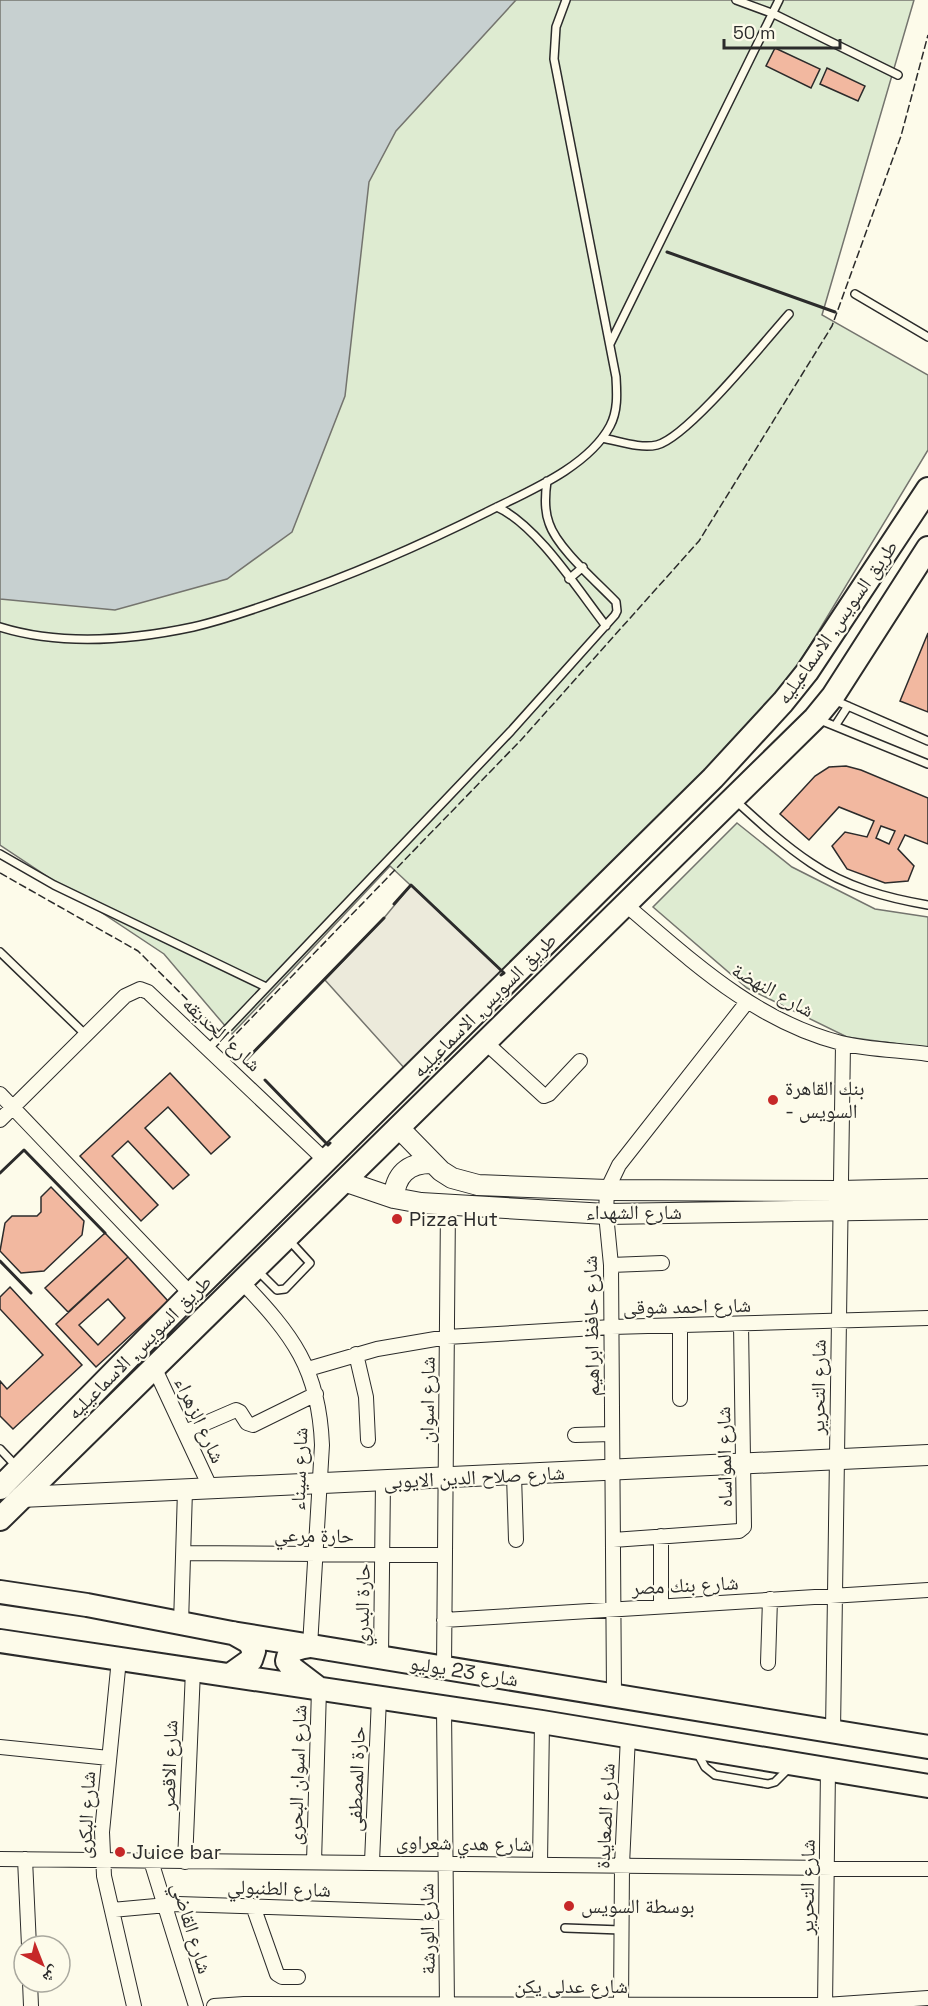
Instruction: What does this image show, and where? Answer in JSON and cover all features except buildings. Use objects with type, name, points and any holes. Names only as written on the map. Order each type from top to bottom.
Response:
[{"type":"main road","name":"طريق السويس, الاسماعيليه","points":[[0,1488],[191,1294],[713,778],[783,702],[807,672],[928,489]]},
{"type":"main road","name":"طريق السويس, الاسماعيليه","points":[[0,1519],[733,799],[820,723],[839,698],[928,549]]},
{"type":"main road","points":[[807,672],[816,684],[830,689],[839,698]]},
{"type":"main road","points":[[783,702],[798,706],[807,717],[820,723]]},
{"type":"main road","name":"شارع 23 يوليو","points":[[4,1591],[232,1633],[928,1747]]},
{"type":"main road","points":[[230,1675],[251,1660],[254,1651],[249,1642],[232,1633]]},
{"type":"main road","name":"شارع 23 يوليو","points":[[0,1641],[543,1722],[928,1786]]},
{"type":"main road","points":[[310,1646],[293,1650],[287,1661],[292,1668],[319,1689]]},
{"type":"street","name":"شارع النهضة","points":[[626,904],[719,983],[777,1019],[843,1044],[928,1054]]},
{"type":"street","name":"شارع الحديقه","points":[[86,1035],[125,996],[140,989],[148,992],[326,1161]]},
{"type":"street","name":"شارع حافظ ابراهيم","points":[[614,1695],[612,1327],[606,1214],[607,1190],[619,1164],[747,1002]]},
{"type":"street","points":[[0,1120],[86,1035]]},
{"type":"street","points":[[485,1042],[544,1096],[549,1094],[580,1061]]},
{"type":"street","name":"شارع التحرير","points":[[833,1731],[843,1044]]},
{"type":"street","points":[[0,1094],[191,1294]]},
{"type":"street","name":"شارع الشهداء","points":[[398,1127],[431,1163],[452,1178],[478,1185],[840,1201],[928,1209]]},
{"type":"street","points":[[394,1198],[394,1186],[399,1176],[408,1168],[419,1163],[431,1163]]},
{"type":"street","name":"شارع الشهداء","points":[[344,1181],[394,1198],[448,1205],[606,1214],[840,1201],[928,1189]]},
{"type":"street","name":"شارع اسوان","points":[[444,1668],[448,1205]]},
{"type":"street","points":[[610,1265],[662,1263]]},
{"type":"street","name":"شارع سيناء","points":[[248,1275],[287,1331],[308,1369],[316,1394],[322,1433],[310,1646]]},
{"type":"street","name":"شارع احمد شوقى","points":[[308,1369],[356,1354],[447,1337],[612,1327],[928,1318]]},
{"type":"street","name":"شارع المواساه","points":[[613,1540],[742,1530],[746,1523],[741,1324]]},
{"type":"street","points":[[680,1325],[680,1399]]},
{"type":"street","points":[[356,1354],[366,1397],[368,1440]]},
{"type":"street","name":"شارع الزهراء","points":[[154,1367],[211,1489]]},
{"type":"street","points":[[185,1432],[236,1410],[247,1423],[253,1425],[316,1394]]},
{"type":"street","points":[[575,1435],[612,1434]]},
{"type":"street","name":"شارع صلاح الدين الايوبى","points":[[21,1497],[928,1455]]},
{"type":"street","points":[[514,1475],[516,1540]]},
{"type":"street","name":"حارة البدري","points":[[381,1657],[383,1481]]},
{"type":"street","points":[[181,1624],[185,1490]]},
{"type":"street","points":[[661,1536],[661,1606]]},
{"type":"street","name":"حارة مرعي","points":[[183,1553],[445,1555]]},
{"type":"street","name":"شارع بنك مصر","points":[[444,1620],[928,1590]]},
{"type":"street","points":[[768,1663],[770,1599]]},
{"type":"street","name":"شارع البكرى","points":[[119,1659],[102,1832],[102,1861],[134,2006]]},
{"type":"street","name":"شارع الاقصر","points":[[185,1862],[193,1670]]},
{"type":"street","name":"شارع اسوان البحرى","points":[[314,1862],[319,1689]]},
{"type":"street","name":"حارة المصطفى","points":[[372,1862],[379,1698]]},
{"type":"street","name":"شارع الورشة","points":[[444,1707],[447,2006]]},
{"type":"street","points":[[540,1864],[543,1722]]},
{"type":"street","name":"شارع الصعايدة","points":[[621,2006],[622,1865],[628,1736]]},
{"type":"street","points":[[0,1747],[109,1758]]},
{"type":"street","name":"شارع التحرير","points":[[825,2005],[828,1769]]},
{"type":"street","name":"شارع هدي شعراوى","points":[[0,1859],[928,1869]]},
{"type":"street","points":[[25,1859],[28,1934]]},
{"type":"street","name":"شارع القاضي","points":[[151,1861],[196,2006]]},
{"type":"street","name":"شارع الطنبولي","points":[[112,1910],[164,1904],[446,1913]]},
{"type":"street","points":[[253,1906],[278,1974],[282,1977],[298,1977]]},
{"type":"street","name":"شارع عدلى يكن","points":[[214,2006],[244,2004],[344,2006],[825,2005],[928,1998]]},
{"type":"lane","points":[[0,627],[61,638],[106,639],[195,627],[257,608],[371,566],[441,535],[547,482],[579,459],[602,438],[616,411],[616,377],[554,59],[556,27],[566,0]]},
{"type":"lane","points":[[736,0],[774,14],[898,75]]},
{"type":"lane","points":[[610,344],[779,0]]},
{"type":"lane","points":[[855,294],[928,337]]},
{"type":"lane","points":[[602,438],[647,446],[668,441],[704,409],[789,314]]},
{"type":"lane","points":[[208,1048],[511,731],[618,611],[618,606],[552,532],[546,511],[547,482]]},
{"type":"lane","points":[[497,507],[515,517],[539,540],[606,626]]},
{"type":"lane","points":[[539,540],[552,532]]},
{"type":"lane","points":[[569,579],[583,567]]},
{"type":"lane","points":[[839,698],[928,741]]},
{"type":"lane","points":[[820,723],[928,764]]},
{"type":"lane","points":[[733,799],[784,843],[813,864],[844,882],[878,894],[928,905]]},
{"type":"lane","points":[[0,854],[54,885],[266,987]]},
{"type":"lane","points":[[0,952],[86,1035]]},
{"type":"lane","points":[[248,1275],[277,1290],[285,1289],[310,1263],[287,1238]]},
{"type":"lane","points":[[0,1449],[19,1469]]},
{"type":"lane","points":[[565,1928],[621,1930]]},
{"type":"green space","points":[[0,0],[914,0],[822,315],[928,375],[928,450],[777,700],[504,973],[390,866],[232,1034],[164,954],[0,845]]},
{"type":"green space","points":[[737,823],[792,867],[875,909],[928,917],[928,1048],[847,1037],[747,988],[653,907]]},
{"type":"shaded area","points":[[0,0],[516,0],[396,131],[369,182],[345,396],[292,532],[227,579],[115,610],[0,599]]},
{"type":"shaded area","points":[[411,885],[504,973],[406,1070],[325,980],[384,918]]},
{"type":"fence","points":[[0,873],[138,951],[229,1041],[521,740],[699,541],[832,326],[901,136],[928,35]]},
{"type":"wall","points":[[667,252],[835,312]]},
{"type":"wall","points":[[394,904],[411,885],[504,973],[501,975]]},
{"type":"wall","points":[[253,1070],[244,1062],[384,918]]},
{"type":"wall","points":[[265,1080],[328,1145],[330,1143]]},
{"type":"wall","points":[[0,1173],[24,1150],[105,1233]]},
{"type":"wall","points":[[0,1261],[31,1293]]},
{"type":"place","name":"بنك القاهرة - السويس","points":[[773,1100]]},
{"type":"place","name":"Pizza Hut","points":[[397,1219]]},
{"type":"place","name":"Juice bar","points":[[120,1852]]},
{"type":"place","name":"بوسطة السويس","points":[[569,1906]]}]
